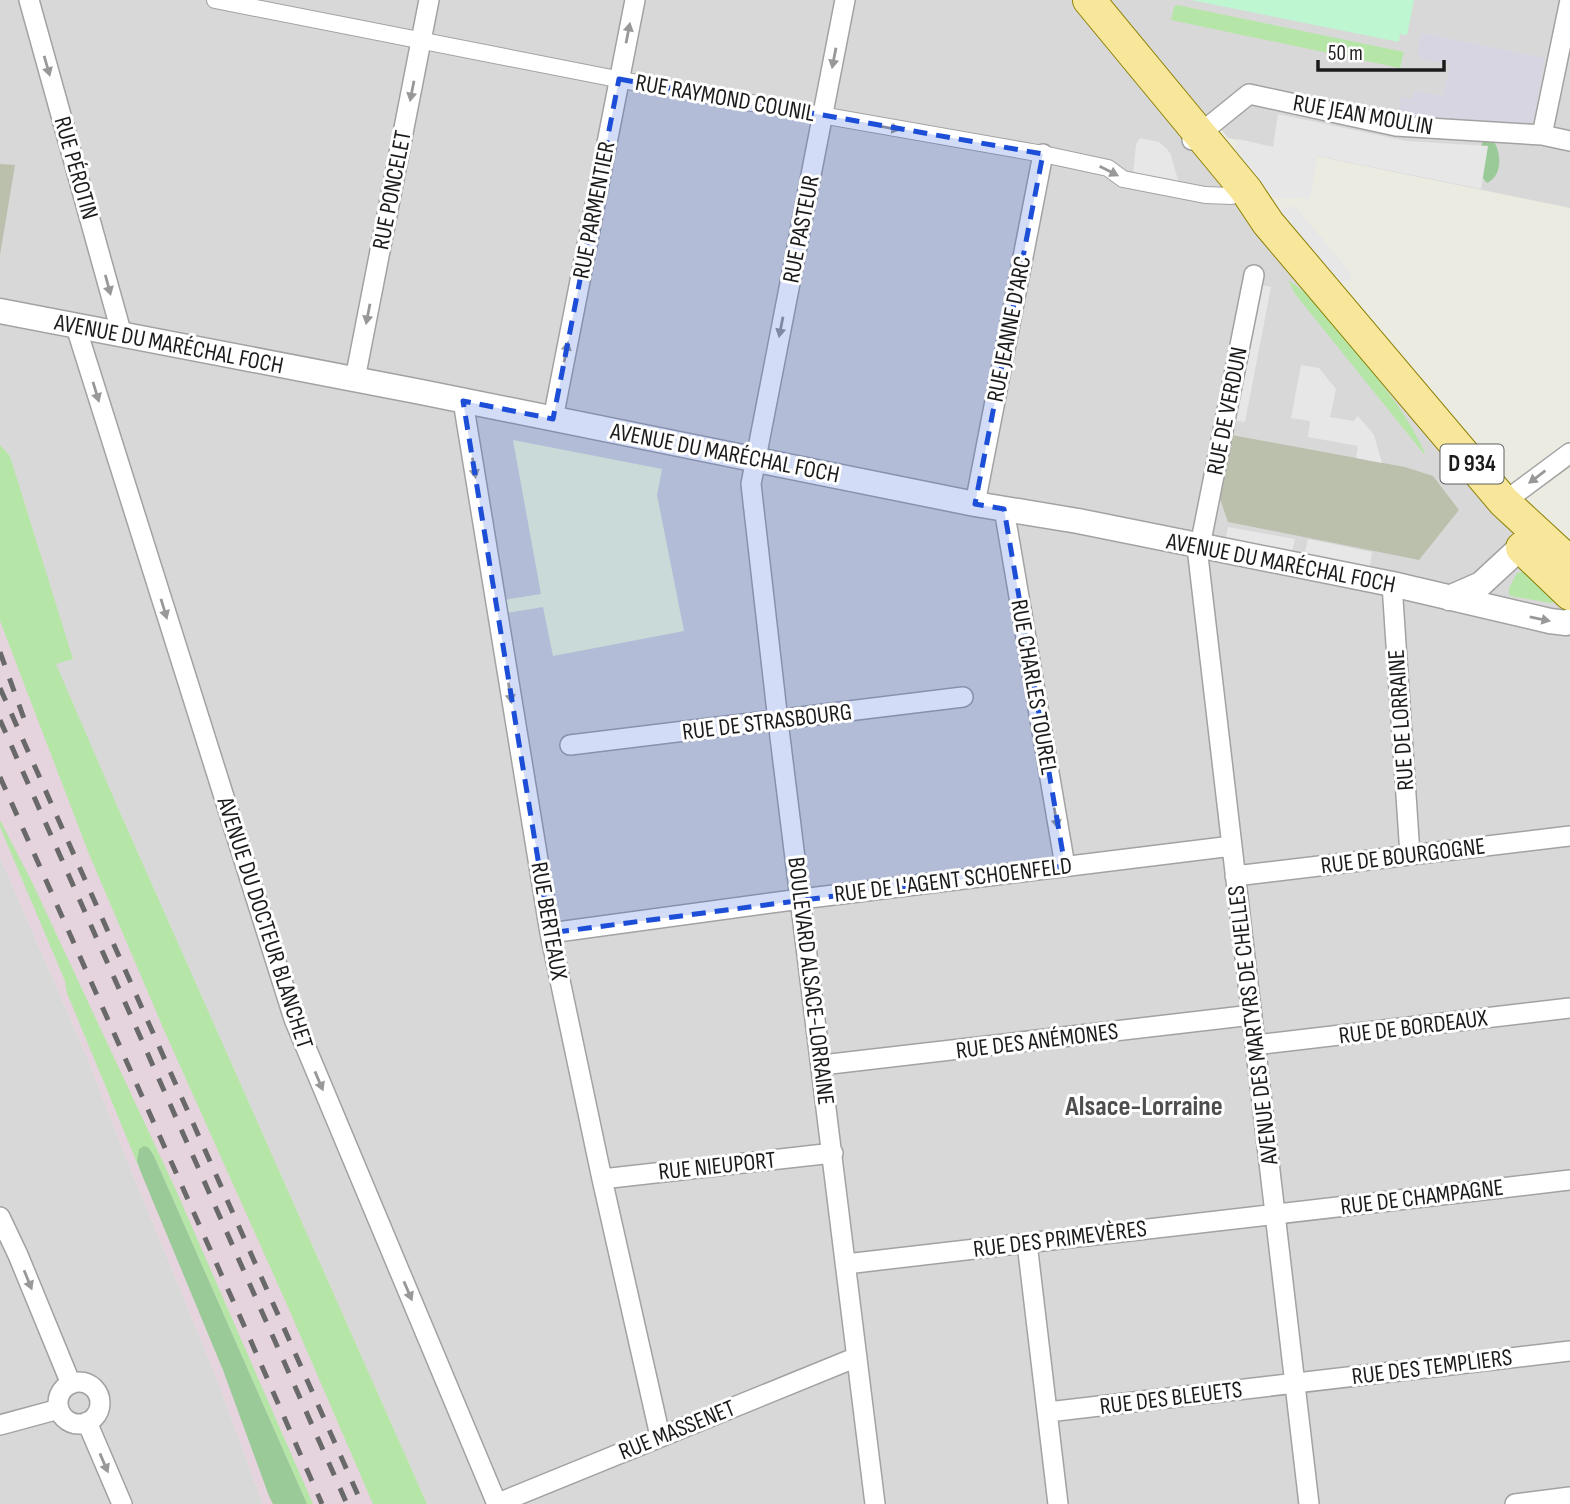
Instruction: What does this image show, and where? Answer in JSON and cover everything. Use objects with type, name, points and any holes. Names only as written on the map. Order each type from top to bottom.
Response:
[{"type":"main road","name":"D 934","points":[[1071,0],[1194,139],[1246,190],[1268,223],[1504,502],[1564,558]]},
{"type":"main road","name":"D 934","points":[[1088,0],[1194,139],[1232,196],[1268,223]]},
{"type":"main road","name":"D 934","points":[[1391,370],[1420,412],[1440,449],[1491,513],[1521,547],[1570,594]]},
{"type":"street","name":"RUE PÉROTIN","points":[[29,0],[122,335]]},
{"type":"street","name":"RUE RAYMOND COUNIL","points":[[215,0],[620,79],[1043,154],[1108,168],[1123,179],[1205,195],[1232,196]]},
{"type":"street","name":"RUE PONCELET","points":[[355,379],[429,0]]},
{"type":"street","name":"RUE PARMENTIER","points":[[553,419],[635,0]]},
{"type":"street","name":"RUE PASTEUR","points":[[756,458],[845,0]]},
{"type":"street","points":[[1570,0],[1564,57],[1542,135],[1570,141]]},
{"type":"street","name":"RUE JEAN MOULIN","points":[[1194,139],[1249,94],[1396,125],[1542,135]]},
{"type":"street","name":"RUE JEANNE D'ARC","points":[[975,503],[1043,154]]},
{"type":"street","name":"RUE DE VERDUN","points":[[1200,546],[1254,275]]},
{"type":"street","name":"AVENUE DU MARÉCHAL FOCH","points":[[0,311],[1004,509],[1078,521],[1392,584],[1550,621],[1570,621]]},
{"type":"street","name":"AVENUE DU DOCTEUR BLANCHET","points":[[76,327],[294,1019],[497,1504]]},
{"type":"street","name":"RUE BERTEAUX","points":[[463,401],[550,933],[660,1436]]},
{"type":"street","points":[[1504,502],[1570,453]]},
{"type":"street","name":"BOULEVARD ALSACE-LORRAINE","points":[[756,458],[751,484],[875,1504]]},
{"type":"street","name":"RUE CHARLES TOUREL","points":[[1004,509],[1065,866]]},
{"type":"street","name":"AVENUE DES MARTYRS DE CHELLES","points":[[1200,546],[1199,564],[1309,1504]]},
{"type":"street","points":[[1449,598],[1476,587],[1521,547],[1533,546],[1564,558]]},
{"type":"street","points":[[1498,569],[1502,601],[1511,612]]},
{"type":"street","name":"RUE DE LORRAINE","points":[[1392,584],[1410,855]]},
{"type":"street","name":"RUE DE STRASBOURG","points":[[570,745],[963,697]]},
{"type":"street","name":"RUE DE BOURGOGNE","points":[[1235,876],[1570,836]]},
{"type":"street","name":"RUE DE L'AGENT SCHOENFELD","points":[[550,933],[1232,846]]},
{"type":"street","name":"RUE DE BORDEAUX","points":[[1255,1045],[1570,1008]]},
{"type":"street","name":"RUE DES ANÉMONES","points":[[822,1065],[1252,1015]]},
{"type":"street","name":"RUE NIEUPORT","points":[[602,1180],[832,1153]]},
{"type":"street","name":"RUE DE CHAMPAGNE","points":[[1275,1214],[1570,1180]]},
{"type":"street","name":"RUE DES PRIMEVÈRES","points":[[846,1264],[1275,1214]]},
{"type":"street","points":[[0,1217],[71,1384]]},
{"type":"street","points":[[1027,1242],[1058,1504]]},
{"type":"street","name":"RUE DES TEMPLIERS","points":[[1295,1384],[1570,1352]]},
{"type":"street","name":"RUE MASSENET","points":[[497,1504],[536,1497],[660,1436],[857,1357]]},
{"type":"street","points":[[84,1383],[95,1389],[99,1395],[97,1414],[87,1422],[70,1422],[59,1409],[60,1394],[71,1384],[84,1383]]},
{"type":"street","name":"RUE DES BLEUETS","points":[[1048,1412],[1295,1384]]},
{"type":"street","points":[[0,1425],[59,1409]]},
{"type":"street","points":[[87,1422],[122,1504]]},
{"type":"street","points":[[1515,1504],[1570,1497]]},
{"type":"highlighted area","points":[[619,79],[1043,154],[975,504],[1004,509],[1065,866],[550,933],[463,401],[553,419]]},
{"type":"shaded area","points":[[0,0],[1570,0],[1570,208],[1228,138],[1211,117],[1190,133],[1570,572],[1570,1504],[427,1504],[55,664],[72,658],[10,456],[0,445]]},
{"type":"shaded area","points":[[1191,0],[1414,0],[1407,35],[1400,34],[1399,42]]},
{"type":"shaded area","points":[[1421,33],[1545,58],[1534,121],[1518,126],[1504,126],[1504,122],[1398,117],[1401,97],[1413,99],[1414,91],[1443,96],[1450,65],[1421,59],[1421,56],[1417,55]]},
{"type":"shaded area","points":[[1278,114],[1406,141],[1488,146],[1481,189],[1318,156],[1310,200],[1273,197],[1260,181],[1248,180],[1233,160],[1238,139],[1273,147]]},
{"type":"shaded area","points":[[1140,138],[1159,142],[1167,149],[1179,184],[1133,176],[1136,144]]},
{"type":"shaded area","points":[[0,164],[15,165],[0,255]]},
{"type":"shaded area","points":[[1295,206],[1350,272],[1352,277],[1348,281],[1337,283],[1277,211]]},
{"type":"shaded area","points":[[1252,283],[1271,287],[1245,422],[1225,419]]},
{"type":"shaded area","points":[[1301,365],[1319,368],[1336,389],[1330,417],[1353,421],[1358,416],[1374,435],[1382,463],[1356,458],[1358,446],[1308,437],[1310,421],[1291,418]]},
{"type":"shaded area","points":[[1232,435],[1405,467],[1433,476],[1459,510],[1419,560],[1228,522],[1220,499]]},
{"type":"shaded area","points":[[513,440],[662,469],[657,495],[684,631],[553,656],[543,607],[506,613],[504,600],[541,594]]},
{"type":"shaded area","points":[[0,445],[10,456],[73,659],[56,664],[427,1504],[263,1504],[215,1374],[87,1057],[0,857]]},
{"type":"shaded area","points":[[1228,527],[1295,539],[1291,555],[1225,541]]},
{"type":"shaded area","points":[[1308,539],[1372,552],[1369,570],[1304,557]]},
{"type":"shaded area","points":[[0,857],[87,1057],[215,1374],[263,1504],[0,1504]]},
{"type":"green space","points":[[1177,5],[1404,52],[1400,68],[1171,20]]},
{"type":"green space","points":[[1492,139],[1498,150],[1499,163],[1496,175],[1487,183],[1482,177],[1480,150],[1483,141]]},
{"type":"green space","points":[[1288,280],[1318,306],[1378,379],[1399,407],[1424,454],[1295,294]]},
{"type":"green space","points":[[0,445],[10,456],[73,659],[56,664],[427,1504],[373,1504],[89,854],[0,621]]},
{"type":"green space","points":[[1524,567],[1556,602],[1509,594],[1509,588],[1517,573],[1522,572]]},
{"type":"green space","points":[[0,820],[32,882],[175,1188],[313,1504],[307,1504],[149,1148],[137,1161],[140,1170],[0,827]]},
{"type":"green space","points":[[144,1146],[149,1148],[154,1156],[307,1504],[273,1504],[269,1496],[223,1370],[140,1170],[137,1161],[139,1149]]},
{"type":"railway","points":[[0,652],[27,727]]},
{"type":"railway","points":[[0,688],[362,1504]]},
{"type":"railway","points":[[0,720],[347,1504]]},
{"type":"railway","points":[[0,777],[322,1504]]},
{"type":"district","name":"Alsace-Lorraine","points":[[1144,1106]]}]
